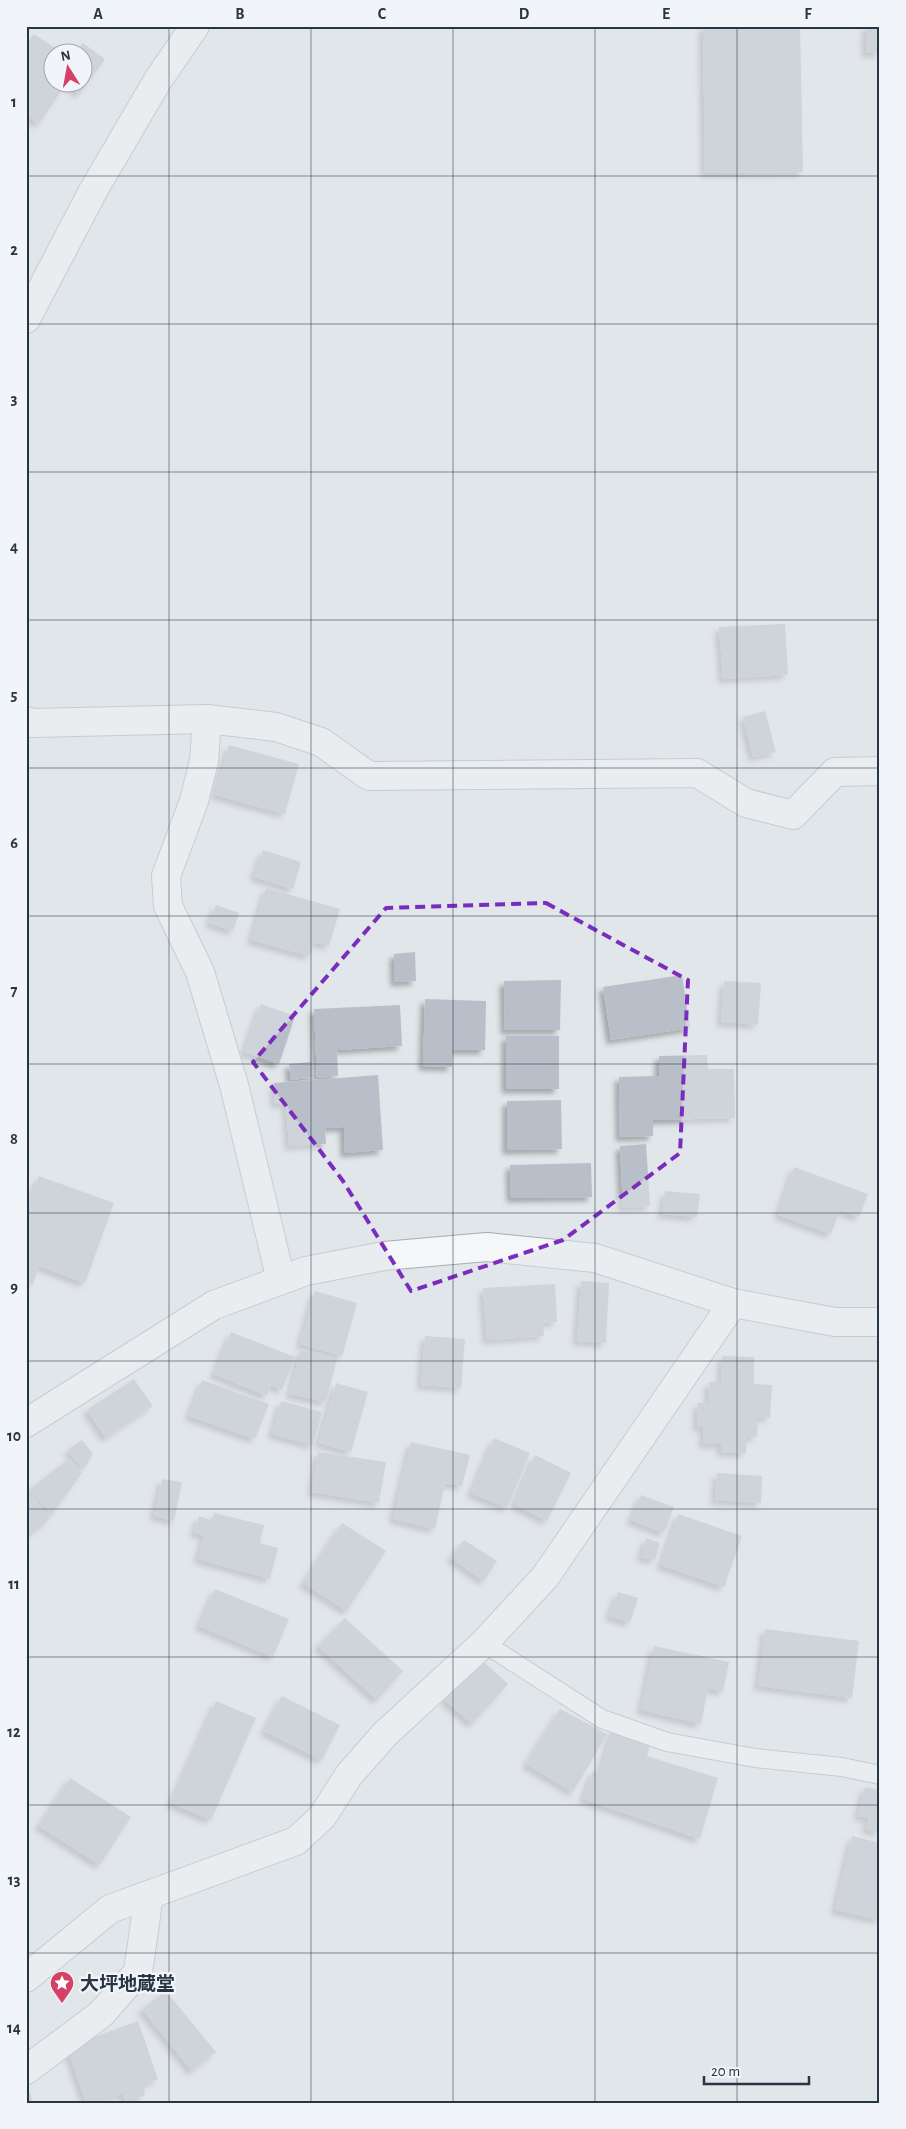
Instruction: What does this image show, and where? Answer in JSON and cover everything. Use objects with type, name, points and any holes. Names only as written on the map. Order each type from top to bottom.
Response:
[{"type":"street","points":[[26,319],[93,191],[158,80],[195,26]]},
{"type":"street","points":[[207,719],[204,761],[194,801],[166,876],[168,906],[200,972],[234,1085],[281,1280]]},
{"type":"street","points":[[26,720],[33,723],[207,719],[276,727],[321,742],[369,776],[697,773],[746,803],[793,815],[835,772],[880,771]]},
{"type":"street","points":[[26,1423],[214,1305],[306,1271],[384,1256],[487,1247],[595,1258],[733,1303],[835,1322],[880,1322]]},
{"type":"street","points":[[26,1978],[110,1909],[296,1841],[322,1817],[349,1775],[385,1734],[484,1643],[545,1577],[733,1303]]},
{"type":"street","points":[[26,2070],[101,2014],[138,1972],[148,1895]]},
{"type":"lane","points":[[484,1643],[602,1719],[667,1742],[755,1758],[842,1767],[880,1775]]},
{"type":"highlighted area","points":[[546,903],[688,980],[680,1153],[563,1240],[411,1291],[343,1181],[253,1062],[386,908]]},
{"type":"building","points":[[703,26],[800,26],[803,172],[705,173]]},
{"type":"building","points":[[866,26],[880,26],[880,53],[866,53]]},
{"type":"building","points":[[34,34],[46,42],[42,42],[42,92],[60,92],[39,124],[26,115],[26,45]]},
{"type":"building","points":[[92,50],[105,59],[92,77]]},
{"type":"building","points":[[785,624],[788,675],[723,679],[719,627]]},
{"type":"building","points":[[765,711],[776,752],[753,757],[743,717]]},
{"type":"building","points":[[229,745],[299,764],[285,814],[215,795]]},
{"type":"building","points":[[263,850],[301,862],[293,889],[254,877]]},
{"type":"building","points":[[266,888],[340,909],[329,946],[314,942],[310,956],[251,940]]},
{"type":"building","points":[[216,905],[239,913],[233,931],[209,923]]},
{"type":"building","points":[[415,952],[416,981],[395,982],[394,954]]},
{"type":"building","points":[[682,975],[690,1028],[611,1040],[603,987]]},
{"type":"building","points":[[561,980],[560,1030],[505,1030],[504,981]]},
{"type":"building","points":[[724,981],[761,983],[758,1025],[721,1022]]},
{"type":"building","points":[[425,999],[486,1001],[485,1050],[452,1050],[452,1067],[423,1066]]},
{"type":"building","points":[[261,1004],[295,1016],[279,1064],[244,1052]]},
{"type":"building","points":[[400,1005],[402,1046],[337,1050],[338,1076],[317,1078],[314,1009]]},
{"type":"building","points":[[506,1036],[559,1036],[559,1089],[506,1089]]},
{"type":"building","points":[[707,1055],[708,1069],[734,1069],[735,1118],[653,1120],[653,1136],[620,1137],[619,1077],[659,1076],[659,1056]]},
{"type":"building","points":[[312,1062],[314,1077],[291,1080],[289,1064]]},
{"type":"building","points":[[378,1075],[383,1150],[345,1153],[344,1127],[325,1128],[326,1144],[289,1146],[286,1104],[275,1104],[274,1083]]},
{"type":"building","points":[[561,1100],[562,1149],[507,1150],[507,1101]]},
{"type":"building","points":[[646,1144],[650,1206],[623,1208],[620,1146]]},
{"type":"building","points":[[591,1163],[592,1197],[511,1198],[510,1165]]},
{"type":"building","points":[[794,1167],[868,1194],[859,1217],[840,1210],[831,1234],[778,1215]]},
{"type":"building","points":[[39,1176],[114,1203],[85,1283],[39,1266],[33,1284],[26,1281],[26,1211]]},
{"type":"building","points":[[665,1191],[700,1194],[697,1217],[662,1214]]},
{"type":"building","points":[[581,1281],[609,1283],[606,1343],[577,1341]]},
{"type":"building","points":[[555,1284],[557,1322],[543,1323],[544,1336],[487,1340],[483,1288]]},
{"type":"building","points":[[315,1291],[357,1303],[342,1356],[300,1344]]},
{"type":"building","points":[[231,1332],[295,1357],[282,1390],[271,1385],[267,1396],[214,1374]]},
{"type":"building","points":[[425,1336],[465,1339],[461,1388],[421,1385]]},
{"type":"building","points":[[300,1350],[337,1359],[326,1402],[290,1394]]},
{"type":"building","points":[[722,1356],[754,1357],[754,1384],[772,1385],[770,1418],[758,1417],[757,1437],[747,1437],[746,1453],[721,1452],[721,1444],[703,1444],[704,1427],[697,1427],[698,1403],[708,1403],[709,1382],[721,1382]]},
{"type":"building","points":[[134,1379],[153,1406],[106,1438],[87,1410]]},
{"type":"building","points":[[202,1380],[269,1404],[255,1439],[189,1416]]},
{"type":"building","points":[[336,1383],[368,1392],[351,1452],[319,1443]]},
{"type":"building","points":[[281,1401],[322,1412],[313,1445],[272,1434]]},
{"type":"building","points":[[494,1438],[530,1453],[507,1508],[471,1493]]},
{"type":"building","points":[[82,1440],[93,1454],[83,1470],[68,1450]]},
{"type":"building","points":[[411,1442],[470,1455],[462,1486],[445,1483],[435,1529],[393,1519]]},
{"type":"building","points":[[318,1452],[386,1462],[379,1503],[312,1492]]},
{"type":"building","points":[[535,1455],[571,1473],[547,1521],[514,1504]]},
{"type":"building","points":[[70,1458],[82,1473],[51,1516],[30,1489]]},
{"type":"building","points":[[717,1473],[762,1476],[761,1503],[715,1500]]},
{"type":"building","points":[[162,1479],[182,1482],[174,1521],[154,1516]]},
{"type":"building","points":[[31,1493],[50,1519],[32,1533],[26,1526],[26,1497]]},
{"type":"building","points":[[641,1495],[674,1507],[664,1533],[631,1520]]},
{"type":"building","points":[[214,1513],[264,1525],[260,1543],[278,1548],[270,1579],[198,1559],[204,1535],[194,1533],[199,1516],[212,1521]]},
{"type":"building","points":[[678,1514],[742,1536],[724,1587],[661,1565]]},
{"type":"building","points":[[342,1523],[386,1551],[347,1611],[303,1583]]},
{"type":"building","points":[[646,1538],[660,1543],[655,1560],[641,1557]]},
{"type":"building","points":[[464,1540],[497,1561],[484,1581],[451,1558]]},
{"type":"building","points":[[215,1589],[289,1619],[273,1657],[199,1626]]},
{"type":"building","points":[[618,1592],[638,1598],[630,1623],[609,1616]]},
{"type":"building","points":[[345,1618],[403,1671],[377,1700],[318,1646]]},
{"type":"building","points":[[765,1629],[859,1641],[852,1698],[758,1686]]},
{"type":"building","points":[[654,1646],[729,1662],[723,1692],[708,1688],[701,1724],[641,1710]]},
{"type":"building","points":[[481,1659],[508,1684],[472,1724],[444,1699]]},
{"type":"building","points":[[282,1696],[340,1725],[322,1760],[264,1731]]},
{"type":"building","points":[[216,1701],[256,1718],[211,1820],[171,1803]]},
{"type":"building","points":[[560,1709],[607,1734],[573,1792],[526,1764]]},
{"type":"building","points":[[613,1729],[651,1740],[647,1756],[718,1778],[700,1839],[583,1799],[593,1771],[600,1772]]},
{"type":"building","points":[[70,1778],[131,1817],[100,1865],[39,1826]]},
{"type":"building","points":[[865,1787],[880,1790],[880,1832],[866,1829],[869,1818],[858,1816]]},
{"type":"building","points":[[852,1836],[880,1843],[880,1920],[835,1910]]},
{"type":"building","points":[[166,1991],[216,2052],[192,2071],[142,2009]]},
{"type":"building","points":[[138,2021],[158,2079],[143,2086],[145,2095],[126,2102],[122,2093],[96,2103],[86,2103],[67,2047]]},
{"type":"building","points":[[30,2093],[33,2103],[26,2103],[26,2094]]},
{"type":"place","name":"大坪地蔵堂","points":[[62,2004]]}]
